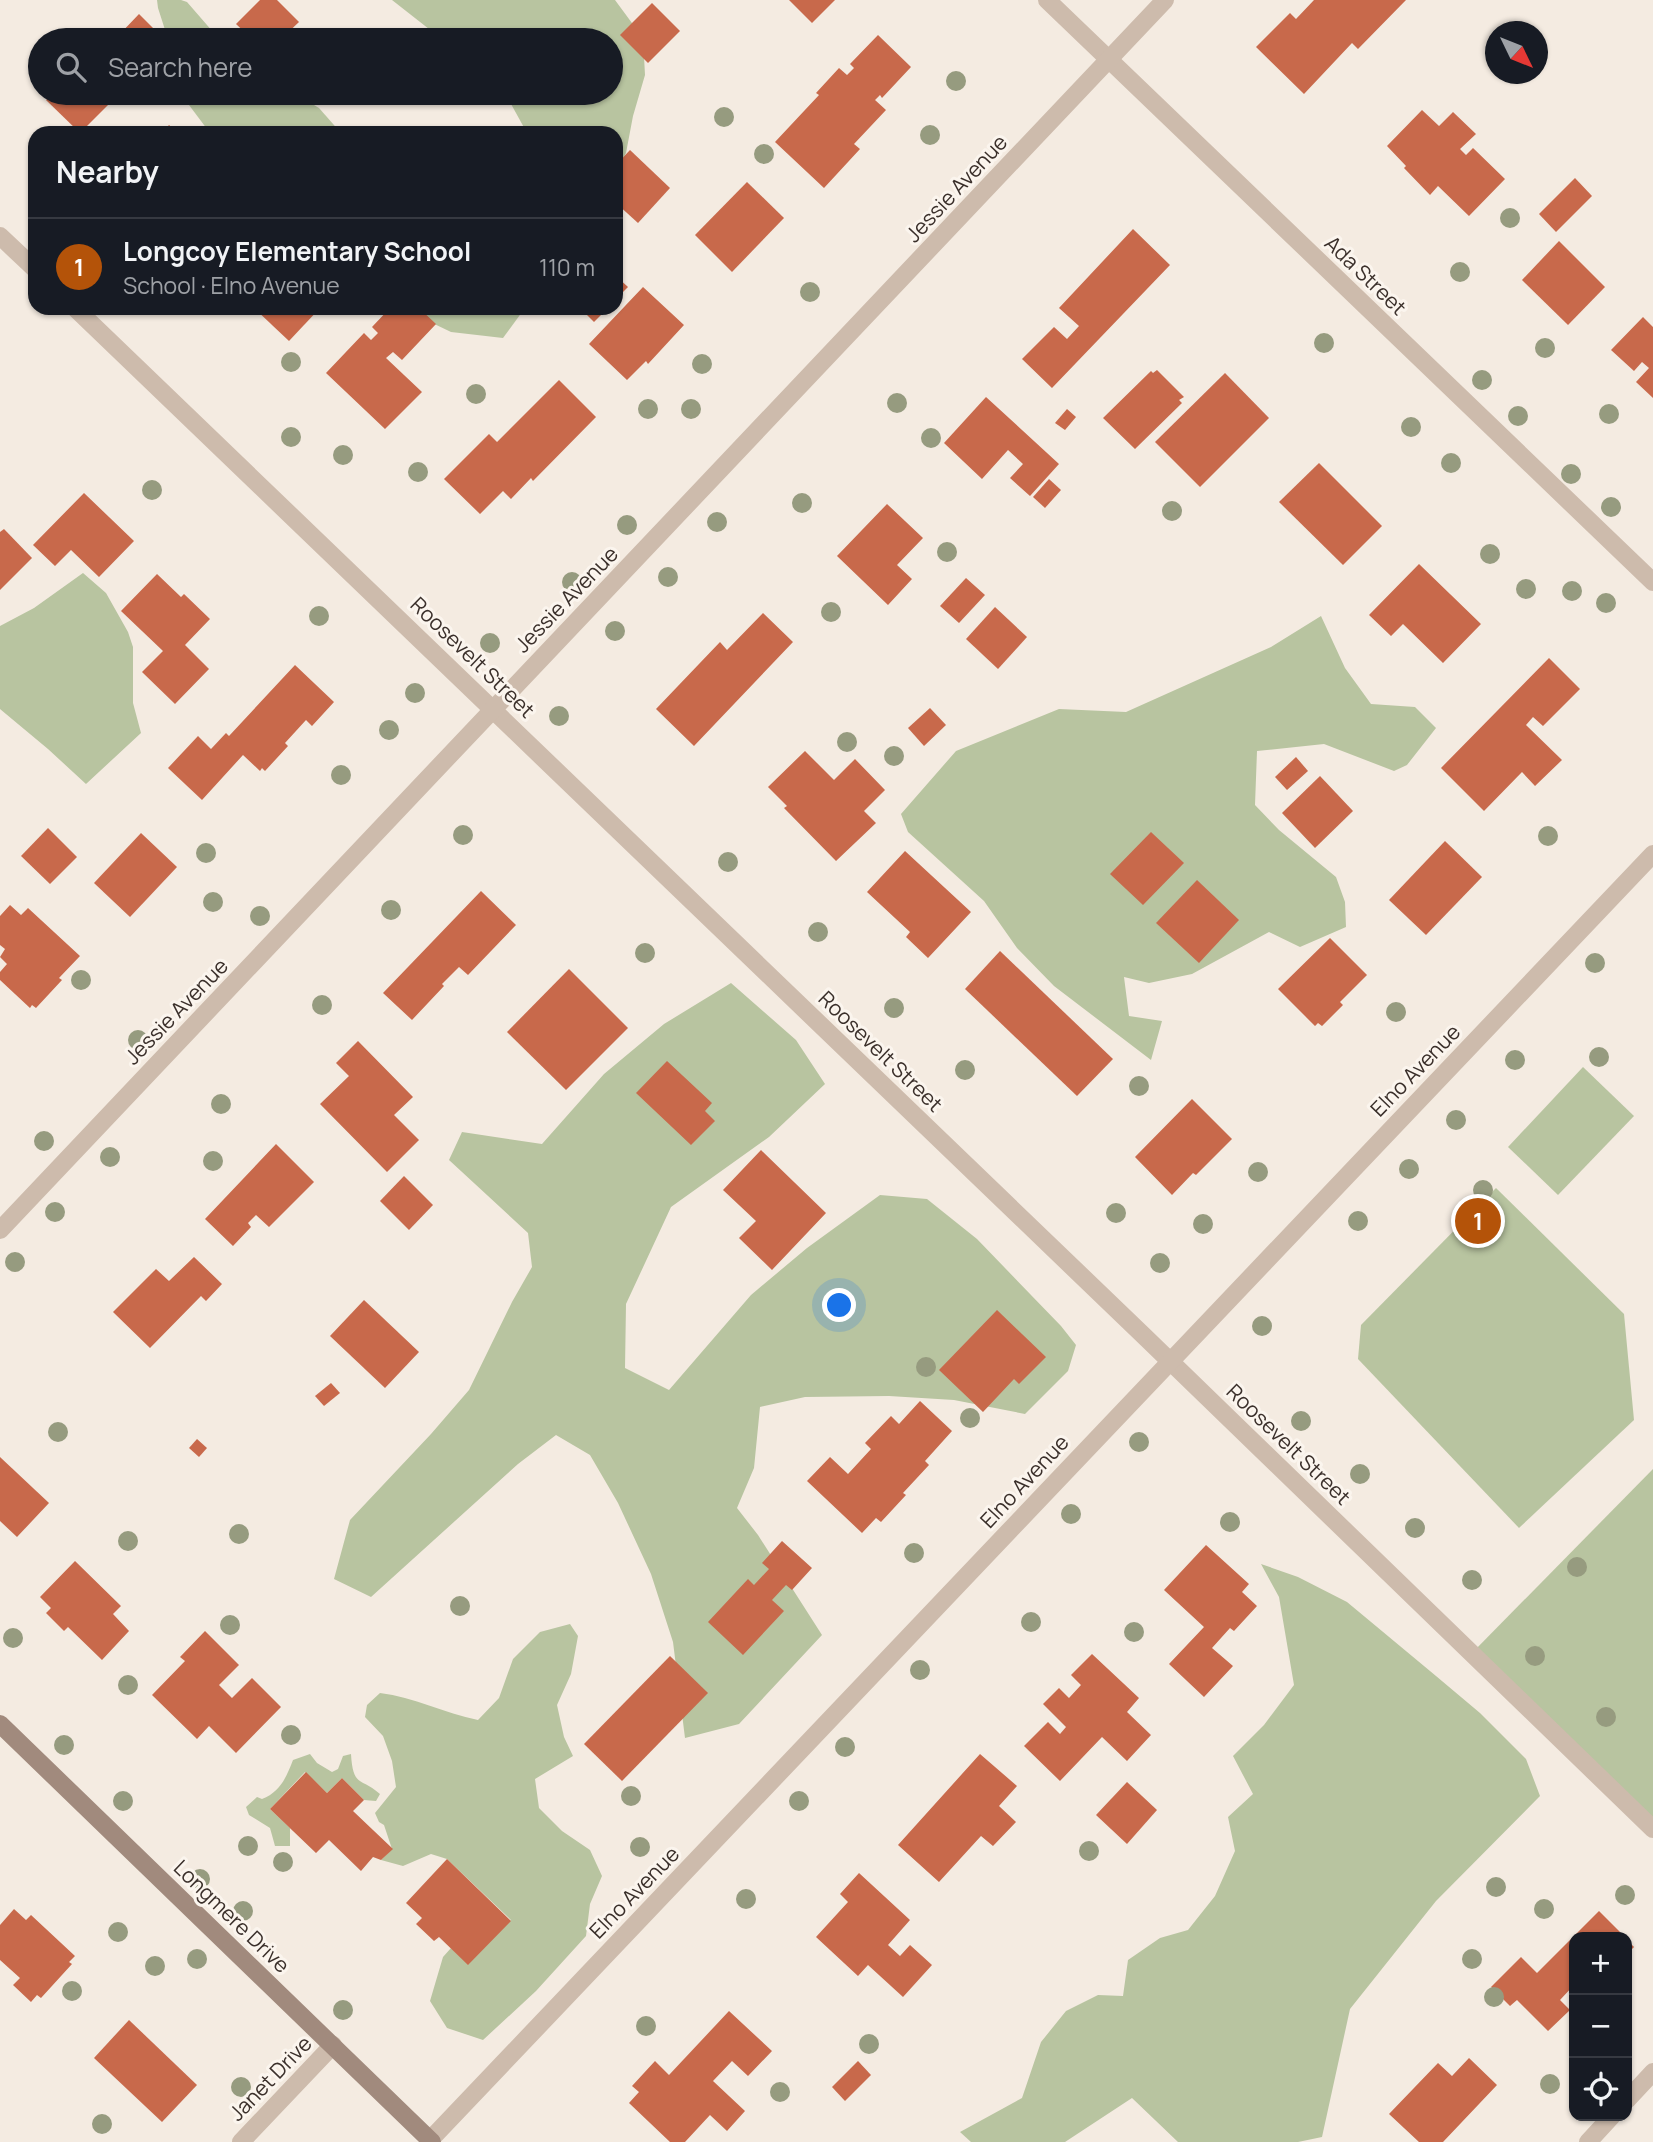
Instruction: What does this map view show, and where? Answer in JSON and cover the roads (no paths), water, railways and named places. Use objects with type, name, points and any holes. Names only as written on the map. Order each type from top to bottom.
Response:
[{"type":"street","name":"Ada Street","points":[[1047,0],[1653,582]]},
{"type":"street","name":"Jessie Avenue","points":[[0,1230],[1166,0]]},
{"type":"street","points":[[0,236],[28,263]]},
{"type":"street","name":"Roosevelt Street","points":[[82,315],[1170,1360],[1653,1829]]},
{"type":"street","name":"Elno Avenue","points":[[431,2141],[1653,854]]},
{"type":"street","name":"Longmere Drive","points":[[0,1724],[431,2141]]},
{"type":"street","name":"Janet Drive","points":[[241,2142],[333,2046]]},
{"type":"street","points":[[1632,2095],[1653,2072]]},
{"type":"street","points":[[1588,2142],[1607,2121]]},
{"type":"place","name":"Longcoy Elementary School","points":[[1478,1221]]}]
